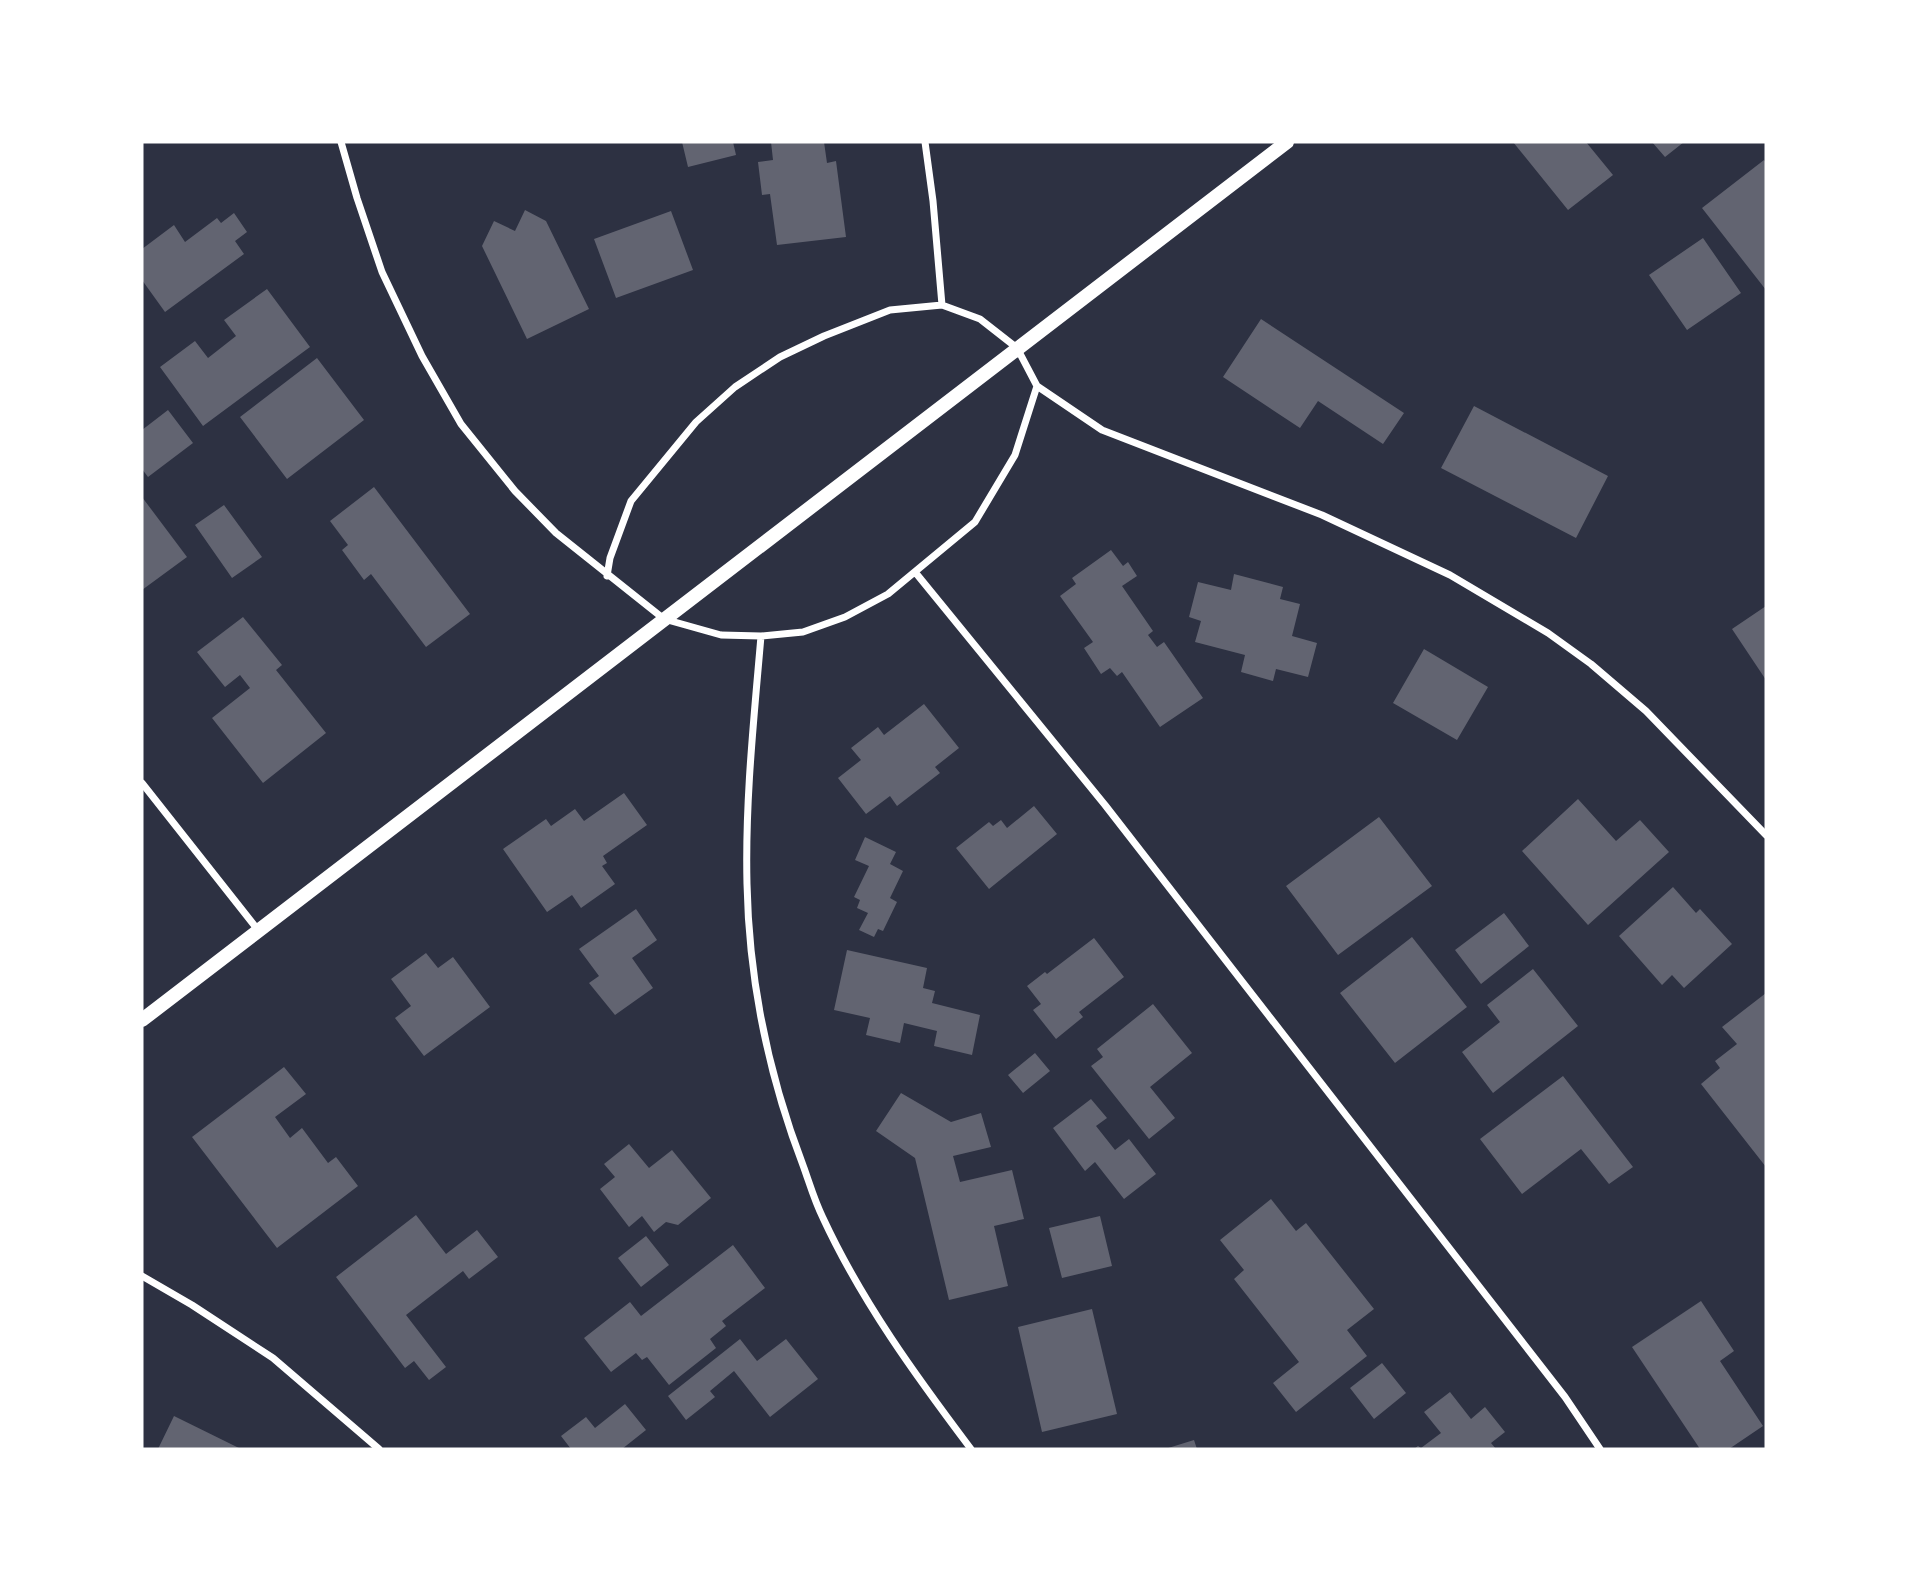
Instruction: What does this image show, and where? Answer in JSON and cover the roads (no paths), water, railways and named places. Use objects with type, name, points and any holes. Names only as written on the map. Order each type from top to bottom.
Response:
[{"type":"main road","points":[[142,1020],[1287,142]]},
{"type":"street","points":[[341,142],[382,272],[422,356],[461,424],[514,491],[556,533],[664,619],[721,635],[761,636],[803,632],[845,617],[888,594],[975,522],[1015,455],[1037,386]]},
{"type":"street","points":[[925,142],[942,305]]},
{"type":"street","points":[[607,576],[610,558],[631,501],[696,422],[735,387],[780,357],[835,331],[890,310],[942,305],[980,319],[1017,348],[1037,386],[1102,430],[1322,515],[1450,575],[1548,633],[1591,664],[1646,711],[1766,835]]},
{"type":"street","points":[[915,572],[1105,805],[1566,1397],[1600,1449]]},
{"type":"street","points":[[761,636],[748,788],[747,885],[754,972],[765,1044],[786,1122],[822,1218],[881,1325],[971,1449]]},
{"type":"street","points":[[142,783],[259,931]]},
{"type":"street","points":[[142,1276],[273,1358],[379,1449]]}]
